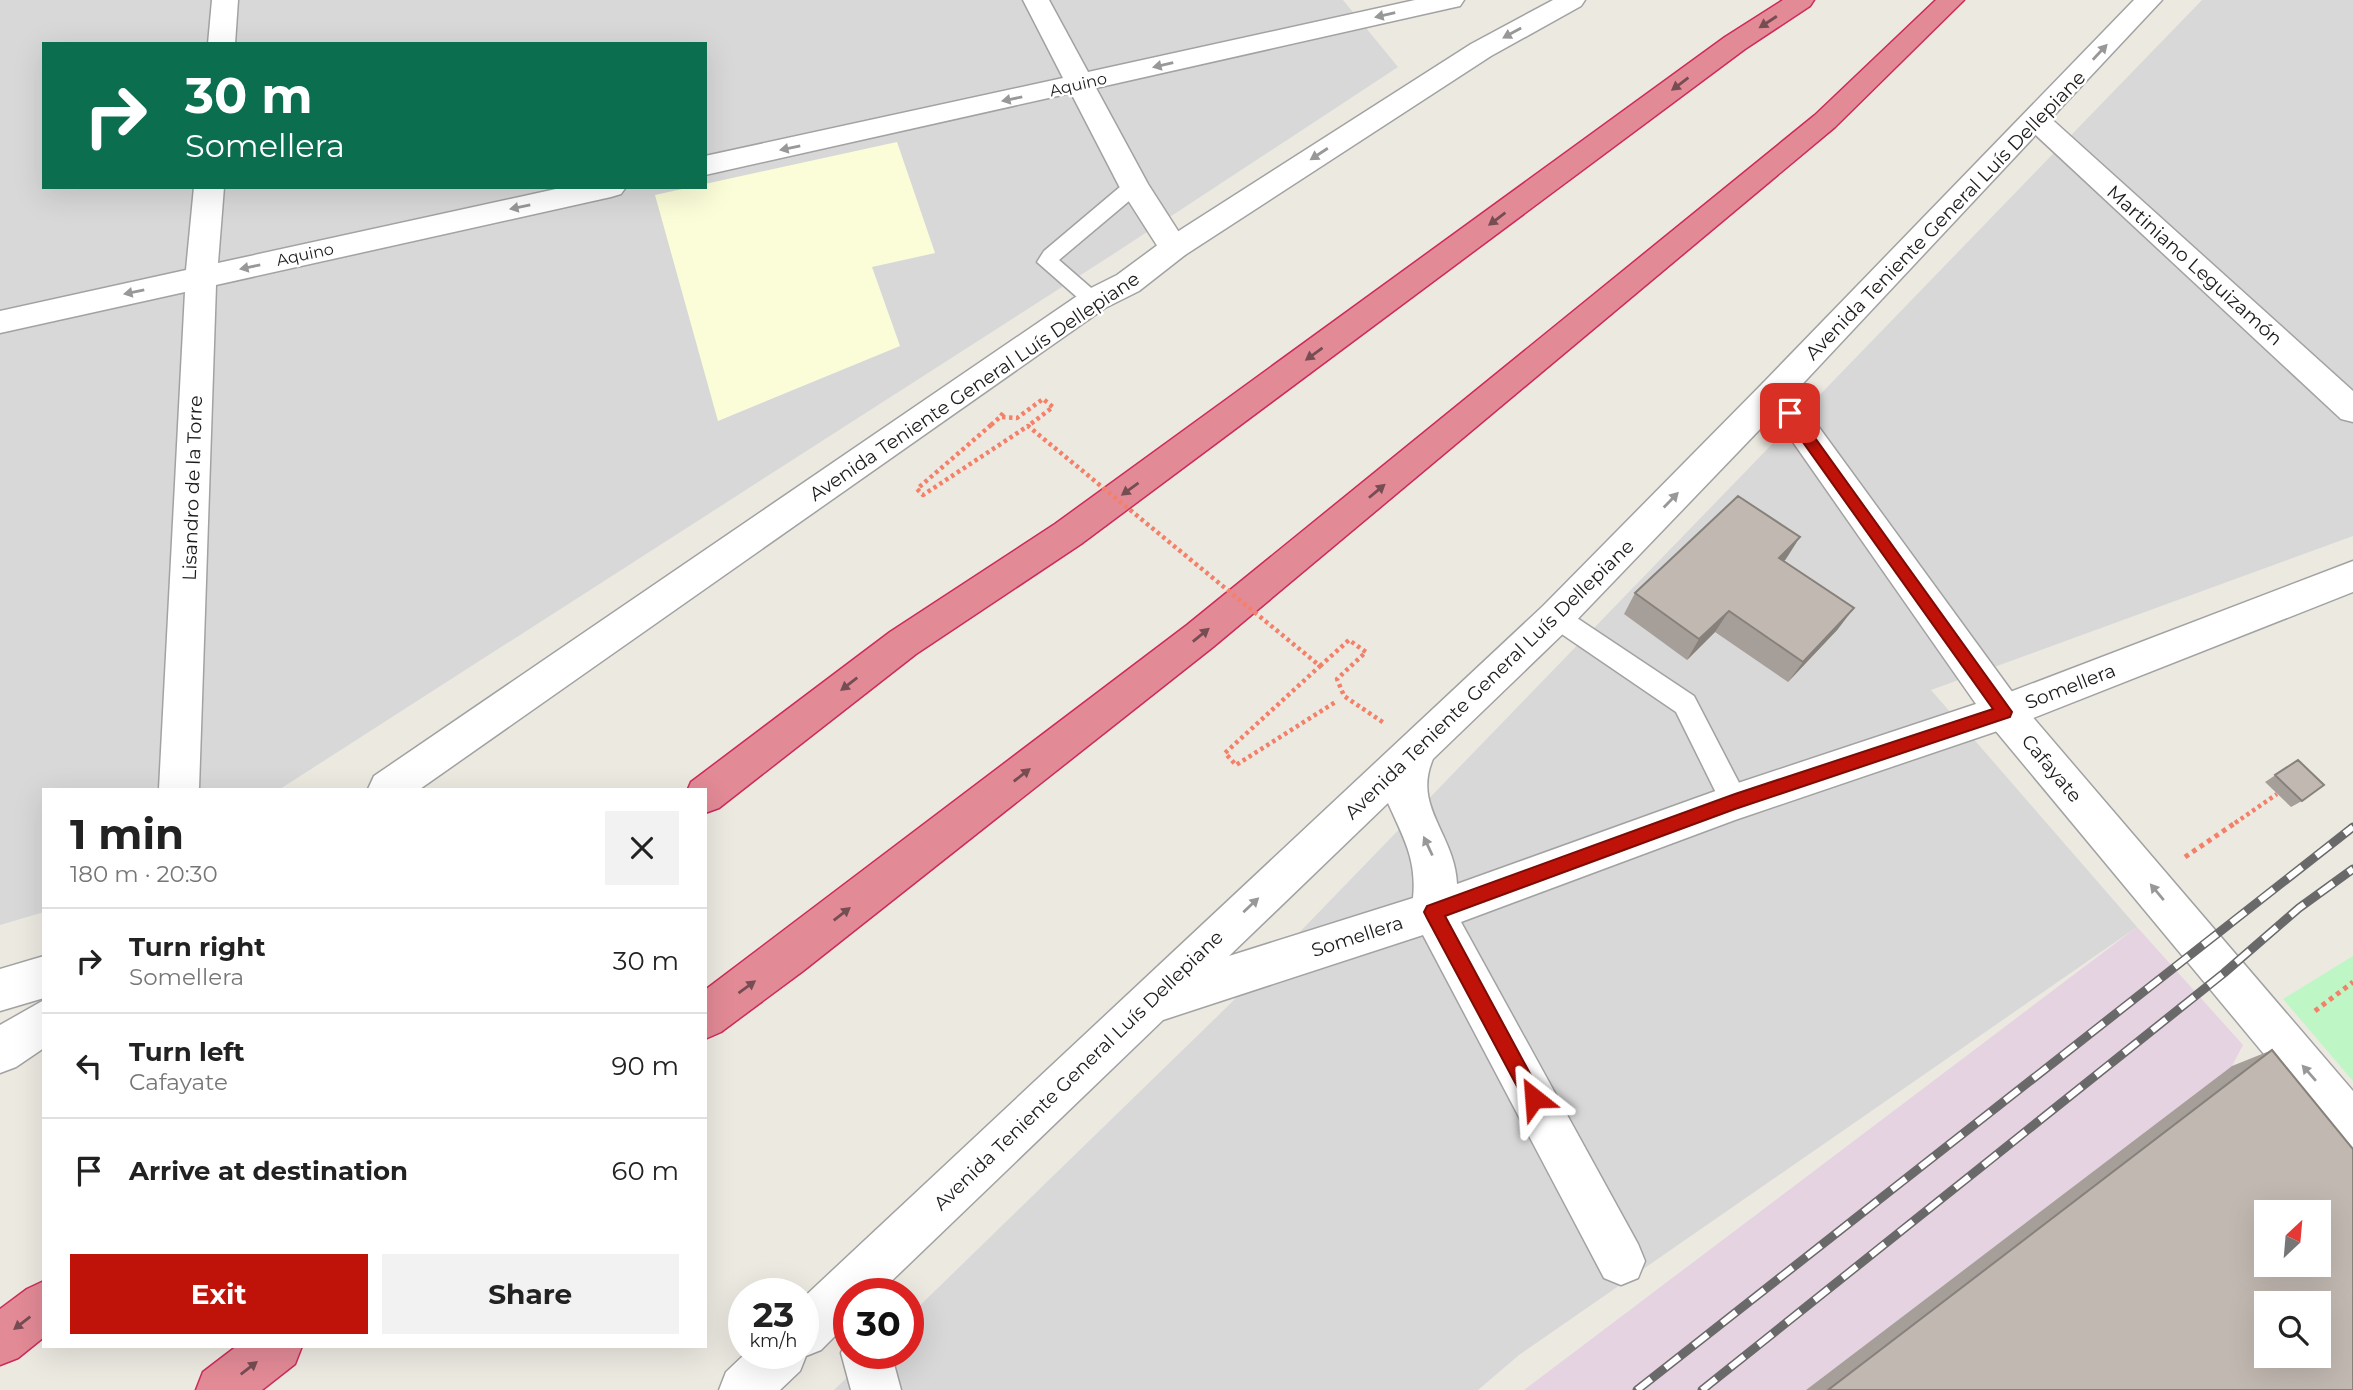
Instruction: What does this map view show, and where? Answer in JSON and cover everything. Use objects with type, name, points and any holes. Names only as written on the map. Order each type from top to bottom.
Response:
[{"type":"highway","points":[[707,794],[903,643],[1068,534],[1735,43],[1801,0]]},
{"type":"highway","points":[[707,1016],[788,956],[1200,636],[1825,121],[1951,0]]},
{"type":"highway","points":[[0,1340],[42,1308]]},
{"type":"highway","points":[[222,1390],[274,1348]]},
{"type":"street","points":[[221,42],[225,0]]},
{"type":"street","points":[[1036,0],[1134,186],[1174,248]]},
{"type":"street","name":"Aquino","points":[[707,166],[1451,0]]},
{"type":"street","name":"Avenida Teniente General Luís Dellepiane","points":[[389,788],[1094,300],[1128,283],[1174,248],[1480,50],[1572,0]]},
{"type":"street","name":"Avenida Teniente General Luís Dellepiane","points":[[862,1278],[1556,617],[2036,120],[2148,0]]},
{"type":"street","name":"Martiniano Leguizamón","points":[[2036,120],[2353,410]]},
{"type":"street","name":"Lisandro de la Torre","points":[[178,788],[201,277],[209,189]]},
{"type":"street","name":"Aquino","points":[[0,322],[602,189]]},
{"type":"street","name":"Cafayate","points":[[1775,392],[2004,712],[2353,1126]]},
{"type":"street","name":"Somellera","points":[[1148,1003],[1433,912],[1735,802],[2004,712],[2353,576]]},
{"type":"street","points":[[1419,747],[1408,771],[1406,799],[1432,853],[1436,881],[1433,912],[1621,1261]]},
{"type":"street","points":[[0,990],[42,978]]},
{"type":"street","points":[[0,1051],[42,1024]]},
{"type":"street","name":"Avenida Teniente General Luís Dellepiane","points":[[819,1318],[833,1305]]},
{"type":"street","points":[[744,1390],[766,1369]]},
{"type":"street","points":[[870,1369],[876,1390]]},
{"type":"lane","points":[[1094,300],[1048,262],[1051,256],[1134,186]]},
{"type":"lane","points":[[1556,617],[1685,704],[1735,802]]},
{"type":"path","points":[[1000,417],[917,489],[923,495],[1053,407],[1043,399],[1017,418]]},
{"type":"path","points":[[1028,425],[1320,666]]},
{"type":"path","points":[[1344,696],[1236,765],[1225,753],[1349,640],[1366,652],[1337,679],[1344,696],[1419,747]]},
{"type":"path","points":[[2148,883],[2277,794]]},
{"type":"shaded area","points":[[0,0],[1343,0],[1398,67],[1115,253],[282,788],[42,788],[42,913],[0,925]]},
{"type":"shaded area","points":[[2202,0],[2353,0],[2353,536],[1931,690],[2137,927],[1519,1355],[1478,1390],[834,1390],[856,1369],[924,1369],[924,1301],[1230,1004]]},
{"type":"shaded area","points":[[897,142],[935,253],[872,267],[900,346],[718,421],[655,195],[682,189],[707,189],[707,184]]},
{"type":"shaded area","points":[[2137,927],[2243,1045],[2232,1066],[1806,1390],[1524,1390]]},
{"type":"green space","points":[[2353,956],[2353,1081],[2283,999]]},
{"type":"building","points":[[1738,496],[1800,537],[1779,558],[1854,608],[1803,662],[1729,611],[1699,639],[1635,593]]},
{"type":"building","points":[[2298,760],[2324,785],[2302,801],[2275,775]]},
{"type":"building","points":[[2272,1050],[2353,1149],[2353,1390],[1828,1390]]},
{"type":"railway","points":[[1637,1390],[2353,827]]},
{"type":"railway","points":[[1702,1390],[2224,973],[2299,908],[2353,869]]},
{"type":"route","points":[[1534,1098],[1433,912],[1735,802],[2004,712],[1790,413]]}]
